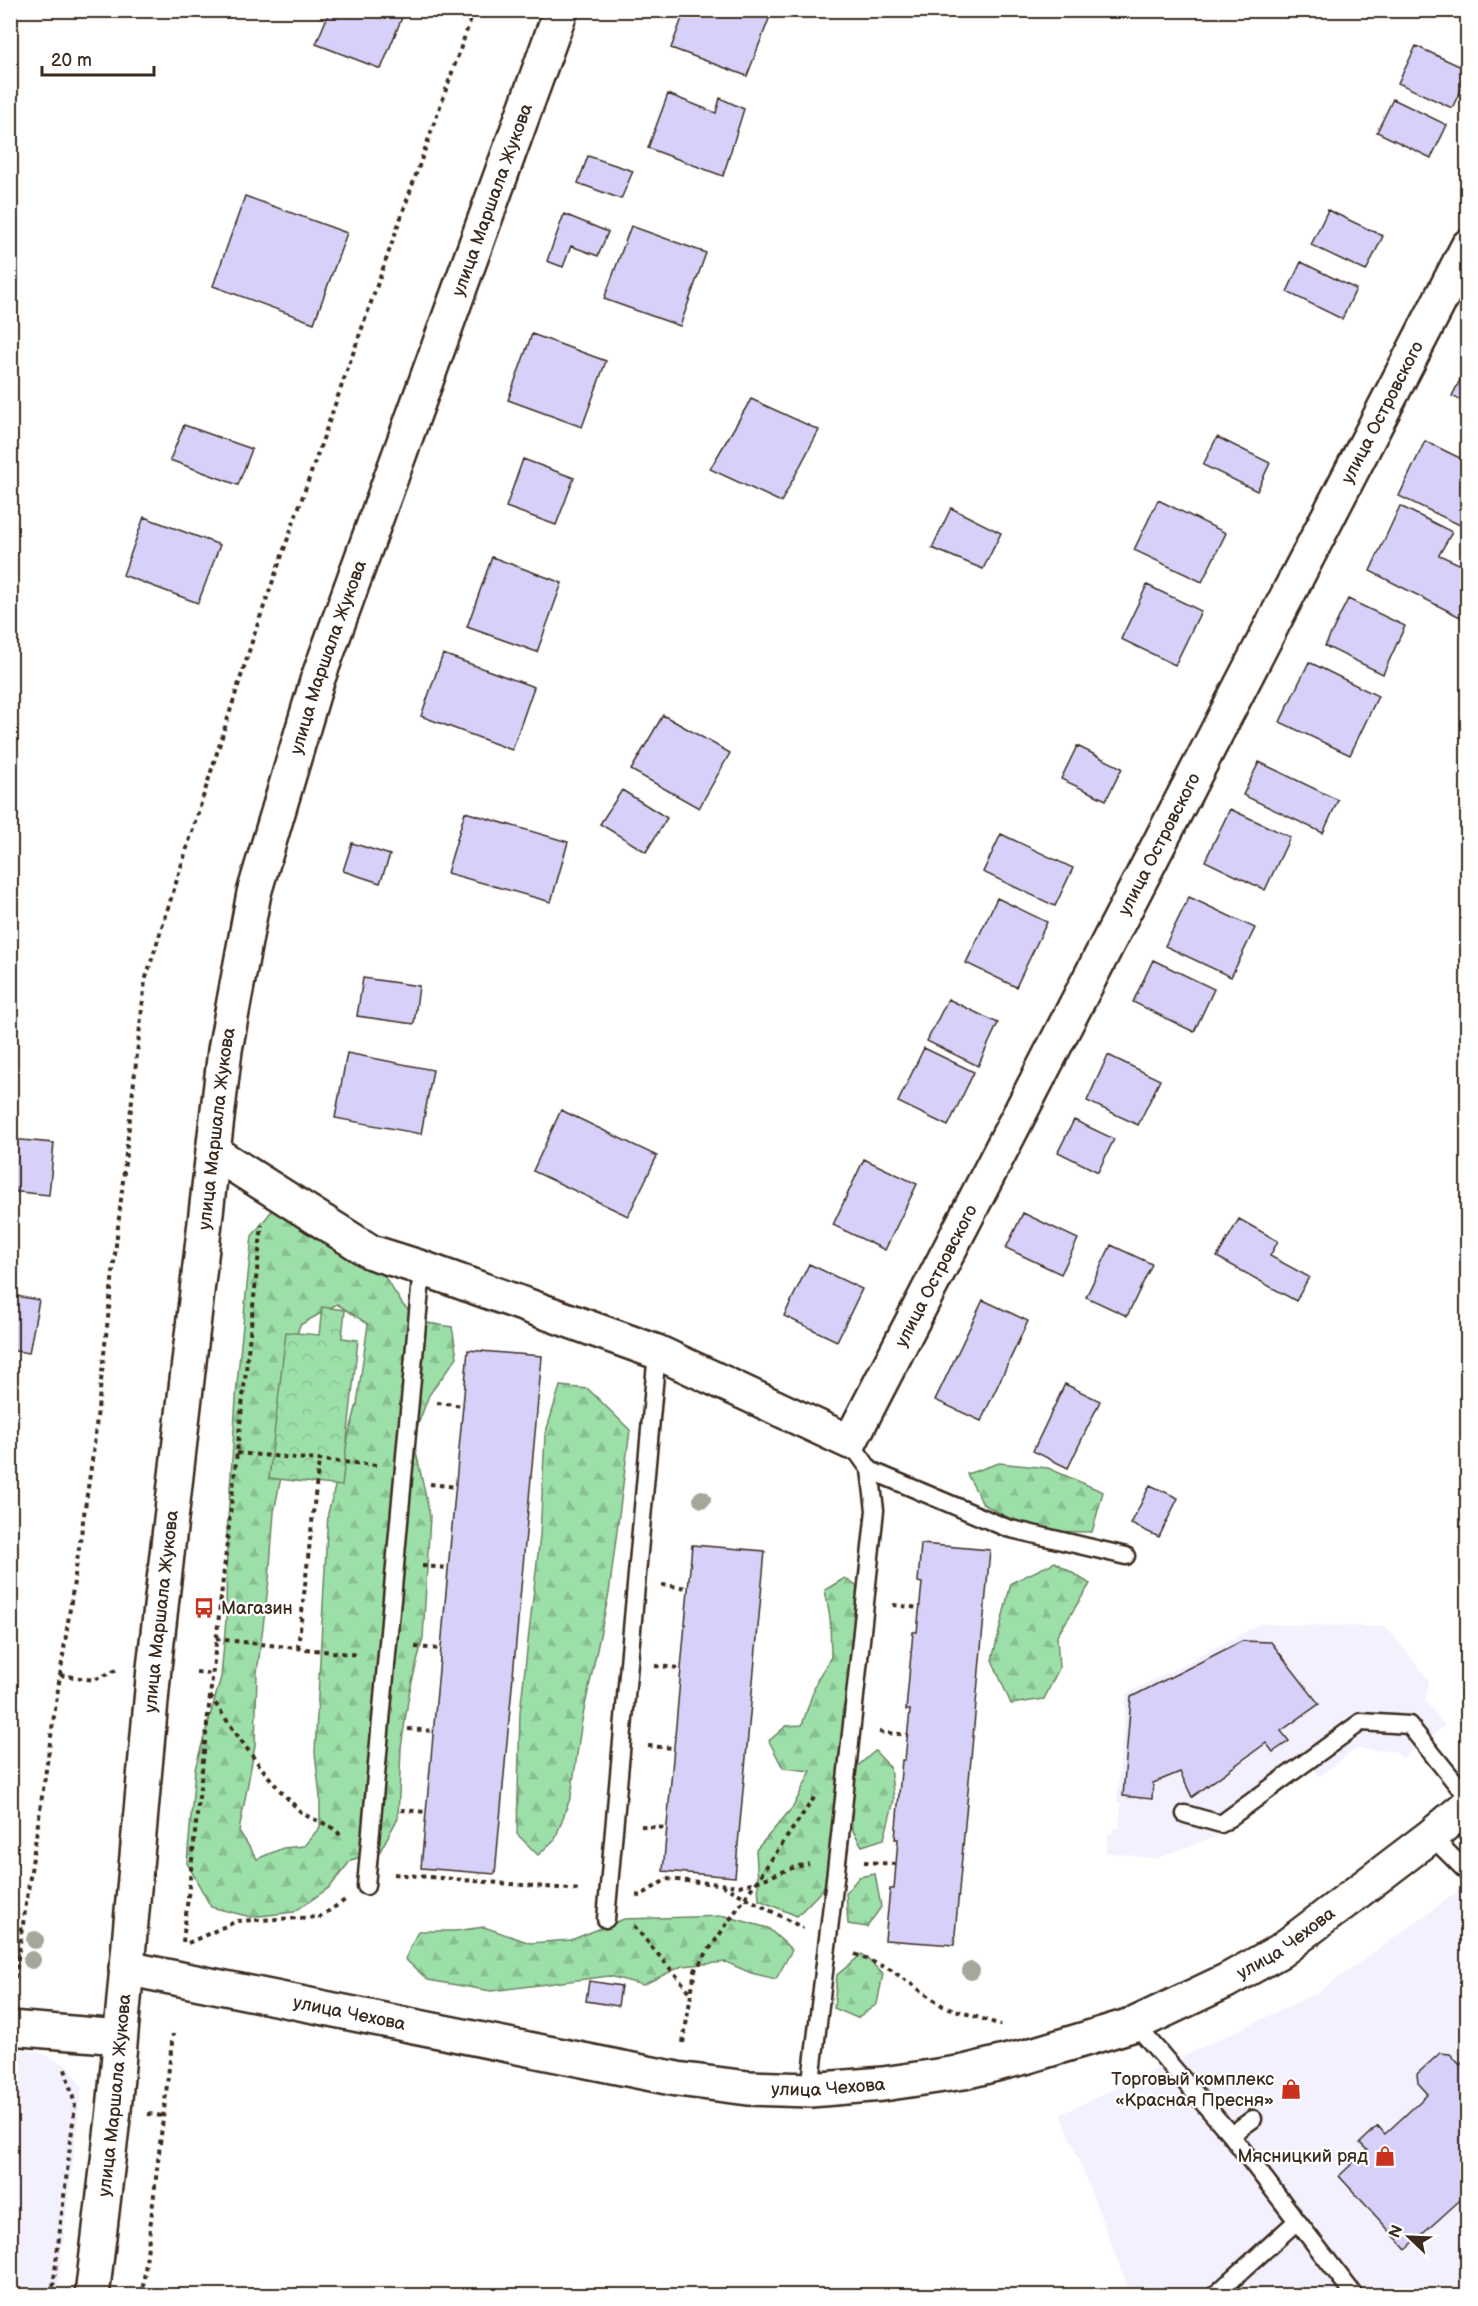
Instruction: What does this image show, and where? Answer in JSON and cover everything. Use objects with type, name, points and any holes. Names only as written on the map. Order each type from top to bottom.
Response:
[{"type":"street","name":"улица Маршала Жукова","points":[[92,2295],[114,2110],[154,1668],[213,1152],[225,1050],[254,893],[317,681],[561,10]]},
{"type":"street","name":"улица Островского","points":[[850,1442],[1467,246]]},
{"type":"street","points":[[213,1152],[371,1252],[657,1352],[850,1442]]},
{"type":"street","name":"улица Чехова","points":[[126,1968],[676,2079],[748,2088],[810,2090],[883,2084],[964,2072],[1025,2057],[1135,2024],[1226,1981],[1280,1951],[1431,1836],[1467,1805]]},
{"type":"street","points":[[10,2028],[120,2037]]},
{"type":"lane","points":[[367,1878],[422,1268]]},
{"type":"lane","points":[[606,1919],[657,1352]]},
{"type":"lane","points":[[810,2090],[875,1510],[870,1470],[850,1442]]},
{"type":"lane","points":[[870,1470],[1006,1528],[1126,1556]]},
{"type":"lane","points":[[1185,1814],[1221,1824],[1361,1722],[1409,1725],[1467,1798]]},
{"type":"lane","points":[[1431,1836],[1467,1873]]},
{"type":"lane","points":[[1135,2024],[1231,2135],[1355,2295]]},
{"type":"lane","points":[[1231,2135],[1253,2119]]},
{"type":"lane","points":[[1214,2295],[1297,2221]]},
{"type":"path","points":[[15,1978],[93,1454],[145,981],[256,629],[474,10]]},
{"type":"path","points":[[210,1696],[259,1766],[301,1812],[335,1827],[367,1878],[320,1917],[237,1921],[182,1946],[267,1186]]},
{"type":"path","points":[[237,1453],[345,1462]]},
{"type":"path","points":[[298,1648],[320,1460]]},
{"type":"path","points":[[216,1639],[387,1658]]},
{"type":"path","points":[[60,1675],[94,1680],[128,1665]]},
{"type":"path","points":[[196,1672],[213,1674]]},
{"type":"path","points":[[676,2079],[695,1970],[816,1794]]},
{"type":"path","points":[[718,1884],[784,1916],[828,1943],[891,1970],[943,2006],[1005,2026]]},
{"type":"path","points":[[638,1906],[640,1896]]},
{"type":"path","points":[[636,1916],[634,1926],[691,1994]]},
{"type":"path","points":[[10,1927],[22,1929]]},
{"type":"path","points":[[142,2295],[173,2034]]},
{"type":"path","points":[[52,2295],[75,2105],[67,2070],[56,2065]]},
{"type":"shaded area","points":[[1260,1624],[1386,1627],[1429,1680],[1425,1701],[1445,1726],[1402,1759],[1395,1751],[1356,1749],[1319,1776],[1313,1768],[1225,1833],[1155,1859],[1106,1852],[1108,1834],[1112,1834],[1113,1828],[1119,1828],[1121,1803],[1117,1802],[1126,1694]]},
{"type":"shaded area","name":"Торговый комплекс «Красная Пресня»","points":[[1467,1885],[1467,2295],[1131,2295],[1061,2114],[1319,1992]]},
{"type":"shaded area","points":[[11,2049],[38,2052],[70,2067],[82,2087],[57,2295],[11,2295]]},
{"type":"green space","points":[[274,1208],[379,1268],[403,1305],[422,1322],[452,1327],[457,1357],[429,1395],[413,1438],[430,1516],[423,1638],[409,1694],[401,1748],[398,1818],[380,1851],[351,1860],[330,1887],[294,1912],[251,1917],[211,1907],[187,1863],[195,1769],[221,1677],[226,1620],[227,1535],[237,1384],[252,1236]],"holes":[[[337,1304],[368,1324],[357,1404],[328,1513],[315,1752],[320,1797],[320,1827],[304,1846],[283,1848],[257,1859],[239,1831],[255,1746],[257,1673],[269,1580],[274,1512],[286,1452],[280,1386],[300,1325]]]},
{"type":"green space","points":[[322,1307],[345,1310],[342,1338],[358,1340],[342,1486],[269,1478],[286,1332],[319,1335]]},
{"type":"green space","points":[[560,1386],[588,1389],[630,1430],[609,1593],[582,1720],[571,1796],[555,1839],[538,1855],[517,1834],[520,1712],[540,1536],[545,1435]]},
{"type":"green space","points":[[999,1463],[1048,1468],[1103,1492],[1092,1532],[1033,1531],[983,1504],[967,1474]]},
{"type":"green space","points":[[1055,1562],[1090,1584],[1057,1636],[1059,1668],[1044,1699],[1011,1704],[992,1660],[1011,1583]]},
{"type":"green space","points":[[845,1578],[860,1589],[860,1648],[842,1712],[849,1742],[831,1867],[823,1889],[797,1916],[759,1900],[756,1850],[793,1807],[811,1771],[783,1768],[769,1741],[786,1726],[802,1725],[817,1680],[831,1657],[830,1618],[825,1590]]},
{"type":"green space","points":[[875,1751],[890,1767],[894,1800],[884,1839],[862,1846],[849,1824],[854,1769]]},
{"type":"green space","points":[[875,1874],[881,1907],[867,1927],[848,1924],[846,1893],[859,1877]]},
{"type":"green space","points":[[725,1916],[768,1928],[792,1950],[776,1979],[751,1973],[726,1962],[682,1966],[643,1985],[609,1976],[491,1991],[428,1980],[405,1959],[418,1931],[455,1931],[484,1927],[530,1943],[571,1940],[624,1919]]},
{"type":"green space","points":[[862,1954],[883,1974],[877,2004],[857,2018],[834,2008],[837,1975]]},
{"type":"building","points":[[330,10],[405,10],[381,69],[316,44]]},
{"type":"building","points":[[685,10],[772,11],[747,76],[671,48]]},
{"type":"building","points":[[1416,46],[1468,70],[1468,75],[1452,108],[1398,83]]},
{"type":"building","points":[[668,94],[716,113],[720,98],[744,109],[723,176],[648,148]]},
{"type":"building","points":[[1393,99],[1447,125],[1431,158],[1377,132]]},
{"type":"building","points":[[588,156],[633,171],[621,199],[578,183]]},
{"type":"building","points":[[245,196],[347,233],[314,323],[213,286]]},
{"type":"building","points":[[1328,210],[1383,236],[1366,271],[1311,245]]},
{"type":"building","points":[[564,214],[608,232],[598,256],[571,246],[563,267],[547,261]]},
{"type":"building","points":[[631,226],[706,253],[680,326],[604,299]]},
{"type":"building","points":[[1301,262],[1356,289],[1342,319],[1287,292]]},
{"type":"building","points":[[532,334],[606,361],[582,427],[508,400]]},
{"type":"building","points":[[1468,364],[1468,404],[1452,396]]},
{"type":"building","points":[[751,399],[819,430],[781,502],[710,469]]},
{"type":"building","points":[[184,425],[252,449],[238,485],[170,460]]},
{"type":"building","points":[[1217,437],[1270,463],[1257,491],[1203,465]]},
{"type":"building","points":[[1425,441],[1468,462],[1468,514],[1462,526],[1399,496]]},
{"type":"building","points":[[523,459],[574,478],[556,525],[506,507]]},
{"type":"building","points":[[1158,500],[1226,533],[1202,582],[1134,550]]},
{"type":"building","points":[[1400,506],[1452,532],[1439,555],[1468,568],[1468,621],[1370,571]]},
{"type":"building","points":[[951,508],[1001,533],[983,569],[932,548]]},
{"type":"building","points":[[144,517],[220,545],[198,603],[123,575]]},
{"type":"building","points":[[492,557],[562,583],[537,652],[467,627]]},
{"type":"building","points":[[1147,585],[1201,611],[1175,665],[1121,639]]},
{"type":"building","points":[[1348,599],[1405,626],[1383,674],[1325,646]]},
{"type":"building","points":[[443,654],[534,687],[512,750],[421,716]]},
{"type":"building","points":[[1309,662],[1378,696],[1350,755],[1280,722]]},
{"type":"building","points":[[663,715],[730,753],[699,808],[631,770]]},
{"type":"building","points":[[1077,746],[1122,768],[1106,800],[1061,779]]},
{"type":"building","points":[[1259,762],[1338,800],[1323,833],[1243,795]]},
{"type":"building","points":[[622,790],[667,818],[646,852],[600,824]]},
{"type":"building","points":[[1230,809],[1290,837],[1265,890],[1205,861]]},
{"type":"building","points":[[465,812],[568,842],[551,902],[447,873]]},
{"type":"building","points":[[1001,834],[1073,868],[1055,906],[983,872]]},
{"type":"building","points":[[352,843],[390,855],[380,883],[343,871]]},
{"type":"building","points":[[1189,897],[1255,928],[1231,977],[1165,946]]},
{"type":"building","points":[[997,898],[1047,922],[1016,987],[966,963]]},
{"type":"building","points":[[1153,960],[1214,989],[1194,1032],[1133,1002]]},
{"type":"building","points":[[363,978],[419,986],[414,1024],[357,1016]]},
{"type":"building","points":[[948,999],[998,1023],[978,1066],[927,1041]]},
{"type":"building","points":[[924,1048],[974,1072],[948,1126],[898,1102]]},
{"type":"building","points":[[347,1053],[433,1070],[421,1134],[335,1118]]},
{"type":"building","points":[[1108,1055],[1160,1080],[1138,1125],[1087,1101]]},
{"type":"building","points":[[561,1110],[657,1156],[628,1216],[533,1171]]},
{"type":"building","points":[[1074,1120],[1114,1139],[1098,1172],[1058,1152]]},
{"type":"building","points":[[10,1139],[54,1143],[49,1195],[10,1191]]},
{"type":"building","points":[[864,1159],[917,1184],[885,1250],[833,1225]]},
{"type":"building","points":[[1023,1213],[1078,1239],[1061,1274],[1006,1248]]},
{"type":"building","points":[[1239,1219],[1278,1241],[1270,1256],[1309,1277],[1296,1301],[1217,1257]]},
{"type":"building","points":[[1111,1245],[1152,1264],[1127,1316],[1086,1297]]},
{"type":"building","points":[[809,1264],[862,1289],[837,1341],[784,1316]]},
{"type":"building","points":[[10,1295],[39,1300],[29,1353],[10,1350]]},
{"type":"building","points":[[983,1300],[1028,1321],[981,1421],[935,1400]]},
{"type":"building","points":[[468,1350],[542,1356],[495,1874],[421,1868]]},
{"type":"building","points":[[1065,1384],[1100,1401],[1068,1468],[1033,1451]]},
{"type":"building","points":[[1150,1485],[1178,1498],[1159,1537],[1131,1524]]},
{"type":"building","points":[[921,1544],[990,1550],[954,1945],[885,1940],[890,1889],[894,1889],[898,1839],[895,1839],[902,1760],[905,1760],[910,1710],[906,1710],[913,1632],[917,1632],[922,1583],[918,1582]]},
{"type":"building","points":[[692,1545],[765,1551],[735,1877],[663,1871]]},
{"type":"building","points":[[1242,1641],[1271,1642],[1319,1704],[1281,1731],[1289,1741],[1273,1752],[1266,1743],[1192,1797],[1180,1772],[1153,1783],[1152,1799],[1123,1796],[1131,1697]]},
{"type":"building","points":[[589,1981],[621,1986],[618,2006],[586,2001]]},
{"type":"building","points":[[1440,2053],[1450,2054],[1460,2065],[1468,2058],[1468,2193],[1406,2249],[1339,2176],[1367,2150],[1360,2143],[1378,2126],[1385,2134],[1428,2094],[1418,2083],[1417,2074]]},
{"type":"building","points":[[1296,2288],[1303,2296],[1288,2296]]},
{"type":"place","name":"Магазин","points":[[204,1608]]},
{"type":"place","name":"Торговый комплекс «Красная Пресня»","points":[[1291,2089]]},
{"type":"place","name":"Мясницкий ряд","points":[[1385,2156]]}]
